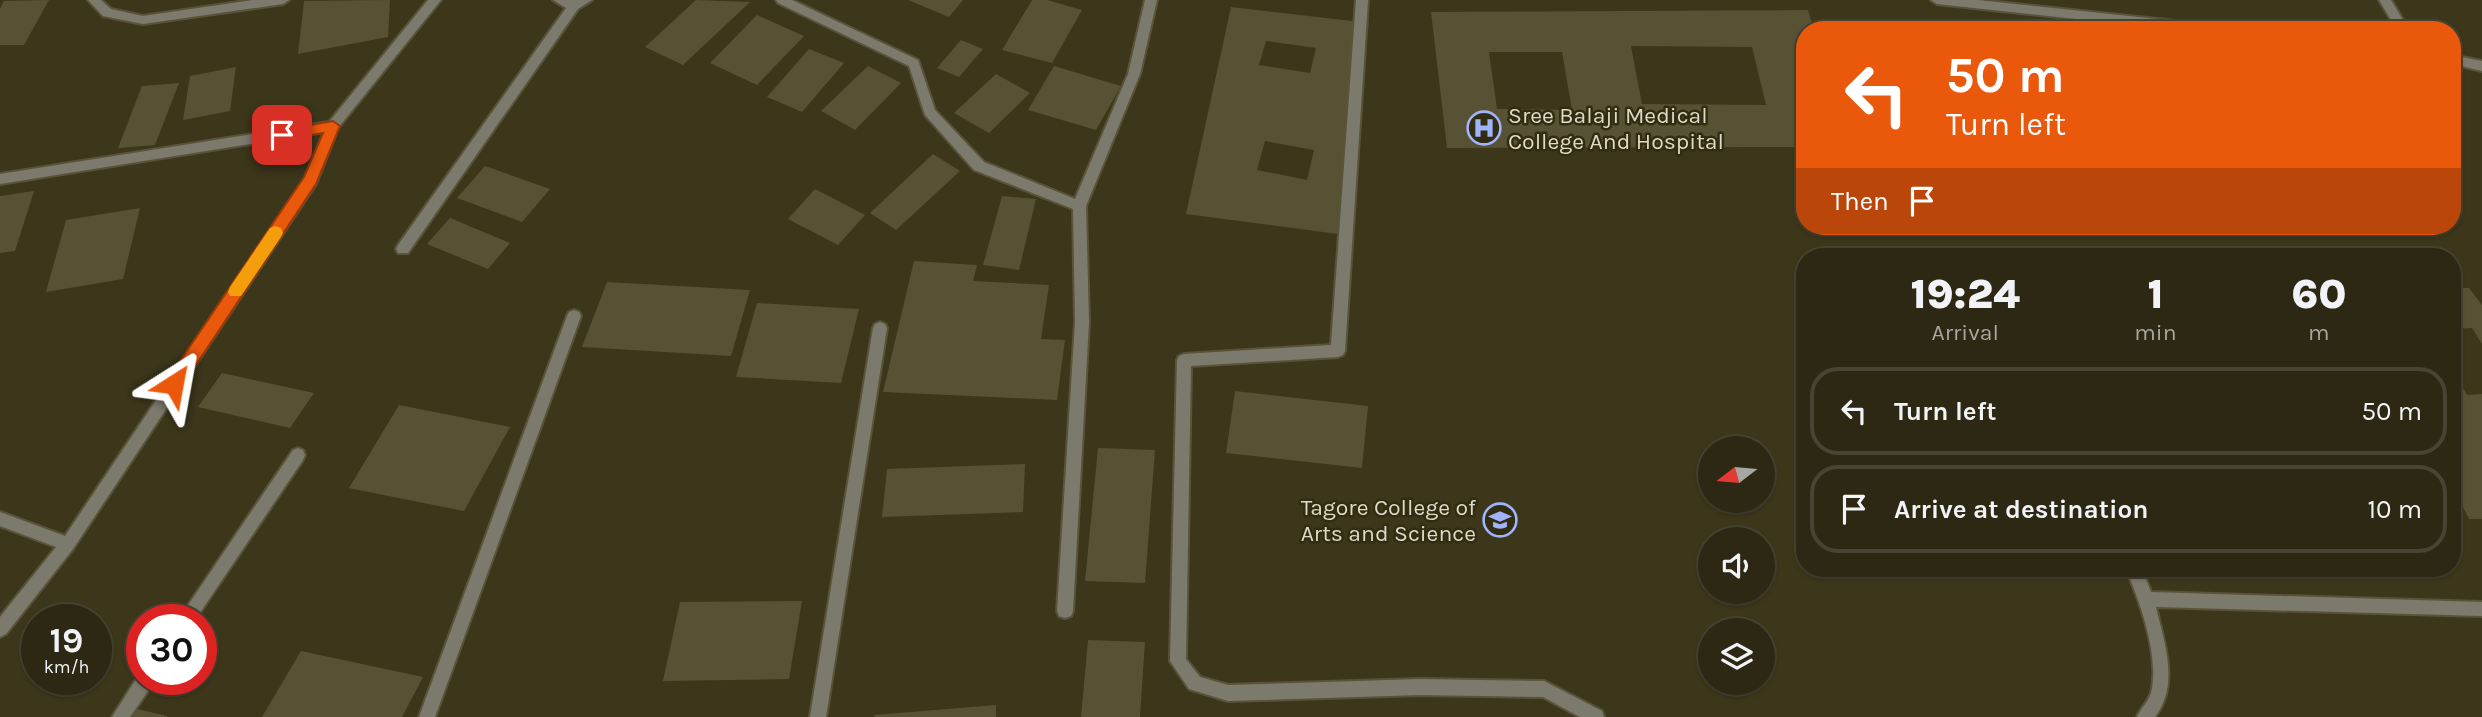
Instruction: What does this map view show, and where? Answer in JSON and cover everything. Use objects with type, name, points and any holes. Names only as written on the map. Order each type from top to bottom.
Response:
[{"type":"street","points":[[94,0],[107,13],[143,20],[283,0]]},
{"type":"street","points":[[0,629],[68,544],[311,180],[333,126],[435,0]]},
{"type":"street","points":[[403,249],[580,3],[559,0]]},
{"type":"street","points":[[782,0],[914,63],[929,113],[979,166],[1079,206]]},
{"type":"street","points":[[1065,611],[1083,322],[1079,206],[1134,74],[1151,0]]},
{"type":"street","points":[[1362,0],[1338,351],[1184,360],[1178,661],[1195,683],[1228,693],[1420,687],[1544,689],[1596,717]]},
{"type":"street","points":[[1937,0],[2138,21]]},
{"type":"street","points":[[2385,0],[2398,21]]},
{"type":"street","points":[[2461,62],[2482,66]]},
{"type":"street","points":[[0,179],[333,126]]},
{"type":"street","points":[[427,717],[574,316]]},
{"type":"street","points":[[818,717],[880,328]]},
{"type":"street","points":[[197,604],[298,455]]},
{"type":"street","points":[[0,519],[68,544]]},
{"type":"street","points":[[2137,577],[2146,599],[2163,679],[2151,712],[2145,717]]},
{"type":"street","points":[[2146,599],[2482,609]]},
{"type":"street","points":[[120,717],[135,695]]},
{"type":"building","points":[[49,0],[24,45],[0,45],[0,9],[4,1]]},
{"type":"building","points":[[390,0],[388,37],[298,54],[304,1]]},
{"type":"building","points":[[696,0],[750,2],[683,65],[645,47]]},
{"type":"building","points":[[908,0],[963,0],[949,17]]},
{"type":"building","points":[[1032,0],[1047,0],[1082,10],[1052,63],[1002,50]]},
{"type":"building","points":[[1231,7],[1369,23],[1338,234],[1186,214]],"holes":[[[1266,41],[1316,48],[1310,73],[1259,65]],[[1265,141],[1314,150],[1307,180],[1257,170]]]},
{"type":"building","points":[[1808,10],[1811,21],[1796,21],[1796,147],[1447,148],[1431,12]],"holes":[[[1631,46],[1752,47],[1766,105],[1642,104]],[[1489,52],[1562,52],[1572,110],[1497,109]]]},
{"type":"building","points":[[757,15],[804,36],[757,85],[710,63]]},
{"type":"building","points":[[961,40],[983,49],[959,77],[937,68]]},
{"type":"building","points":[[809,49],[844,63],[802,112],[767,97]]},
{"type":"building","points":[[868,66],[901,83],[855,130],[821,111]]},
{"type":"building","points":[[1054,66],[1121,86],[1096,130],[1028,110]]},
{"type":"building","points":[[236,67],[230,111],[183,120],[190,76]]},
{"type":"building","points":[[996,74],[1030,93],[989,133],[954,113]]},
{"type":"building","points":[[179,83],[155,145],[118,148],[142,86]]},
{"type":"building","points":[[933,154],[960,171],[896,230],[870,213]]},
{"type":"building","points":[[485,166],[550,189],[522,222],[457,198]]},
{"type":"building","points":[[815,189],[865,215],[838,245],[788,219]]},
{"type":"building","points":[[34,191],[15,251],[0,253],[0,196]]},
{"type":"building","points":[[1002,196],[1036,199],[1019,270],[983,265]]},
{"type":"building","points":[[140,208],[123,279],[46,292],[66,220]]},
{"type":"building","points":[[450,218],[510,243],[488,269],[427,244]]},
{"type":"building","points":[[914,261],[977,265],[973,281],[1049,285],[1041,339],[1065,340],[1057,400],[883,392]]},
{"type":"building","points":[[607,282],[750,290],[731,356],[582,347]]},
{"type":"building","points":[[2461,288],[2469,288],[2482,305],[2482,344],[2472,328],[2461,329]]},
{"type":"building","points":[[757,303],[859,309],[841,383],[736,377]]},
{"type":"building","points":[[222,373],[314,393],[290,428],[198,407]]},
{"type":"building","points":[[2461,384],[2467,395],[2482,394],[2482,519],[2469,519],[2461,503]]},
{"type":"building","points":[[1235,391],[1368,406],[1362,468],[1226,453]]},
{"type":"building","points":[[399,405],[510,427],[464,511],[349,488]]},
{"type":"building","points":[[1098,448],[1155,450],[1145,583],[1085,581]]},
{"type":"building","points":[[1025,464],[1023,512],[882,517],[887,469]]},
{"type":"building","points":[[802,601],[789,679],[663,681],[680,602]]},
{"type":"building","points":[[1088,640],[1145,642],[1140,717],[1081,717]]},
{"type":"building","points":[[301,651],[423,677],[402,717],[262,717]]},
{"type":"building","points":[[996,705],[996,717],[874,715]]},
{"type":"building","points":[[133,708],[167,716],[167,717],[128,717]]},
{"type":"slow traffic","points":[[236,292],[275,233]]},
{"type":"place","name":"Sree Balaji Medical College And Hospital","points":[[1484,128]]},
{"type":"place","name":"Tagore College of Arts and Science","points":[[1500,520]]},
{"type":"route","points":[[174,384],[311,180],[333,126],[282,135]]}]
